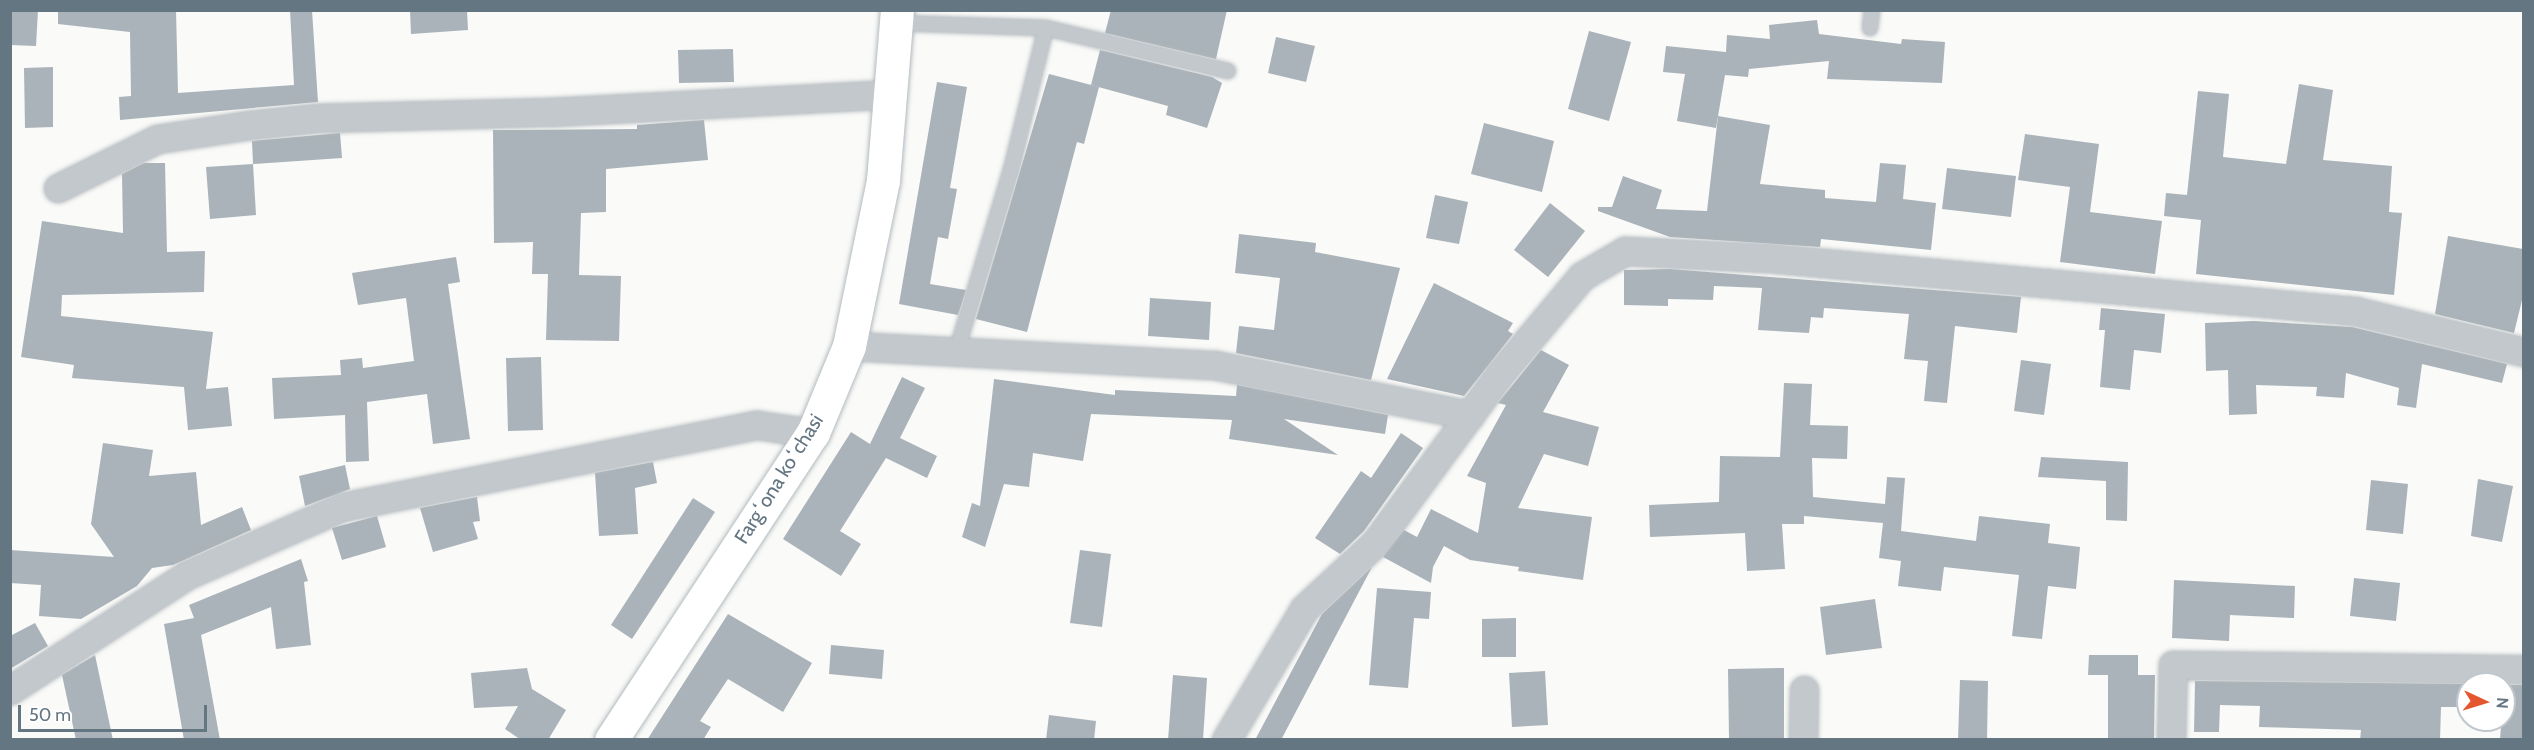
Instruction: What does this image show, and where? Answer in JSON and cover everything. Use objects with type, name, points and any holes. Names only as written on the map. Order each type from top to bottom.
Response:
[{"type":"street","name":"Fargʻona koʻchasi","points":[[610,740],[813,433],[849,346],[883,180],[897,17]]},
{"type":"street","points":[[58,188],[157,140],[250,125],[317,118],[551,112],[891,94]]},
{"type":"street","points":[[1226,740],[1304,609],[1376,542],[1470,415],[1582,276],[1625,251],[1768,258],[2355,310],[2523,352]]},
{"type":"street","points":[[849,346],[1215,365],[1470,415]]},
{"type":"street","points":[[10,690],[187,575],[342,507],[757,425],[813,433]]},
{"type":"street","points":[[2171,740],[2173,665],[2523,669]]},
{"type":"street","points":[[1803,740],[1804,690]]},
{"type":"lane","points":[[1870,28],[1872,10]]},
{"type":"lane","points":[[897,17],[1046,28],[1228,71]]},
{"type":"lane","points":[[956,353],[1011,170],[1046,28]]},
{"type":"building","points":[[10,10],[38,10],[36,46],[10,45]]},
{"type":"building","points":[[58,10],[176,10],[178,93],[294,85],[290,10],[312,10],[318,102],[120,120],[119,97],[131,96],[130,32],[58,24]]},
{"type":"building","points":[[410,10],[467,10],[468,30],[411,34]]},
{"type":"building","points":[[1111,10],[1227,10],[1216,59],[1105,33]]},
{"type":"building","points":[[1817,20],[1819,34],[1901,44],[1902,39],[1945,42],[1942,83],[1827,79],[1829,61],[1749,69],[1748,77],[1725,75],[1716,128],[1677,121],[1685,74],[1663,72],[1666,46],[1726,52],[1727,35],[1770,39],[1769,25]]},
{"type":"building","points":[[1589,31],[1631,42],[1609,121],[1568,109]]},
{"type":"building","points":[[1276,37],[1315,46],[1306,82],[1268,73]]},
{"type":"building","points":[[733,49],[734,82],[679,83],[678,50]]},
{"type":"building","points":[[1100,50],[1212,77],[1222,83],[1207,128],[1166,115],[1168,106],[1091,85]]},
{"type":"building","points":[[53,67],[53,127],[25,128],[24,68]]},
{"type":"building","points":[[1049,74],[1099,87],[1084,144],[1077,142],[1027,332],[976,319]]},
{"type":"building","points":[[937,82],[967,87],[950,188],[957,189],[948,239],[938,237],[930,284],[966,290],[958,315],[899,304]]},
{"type":"building","points":[[2299,84],[2333,90],[2323,160],[2392,166],[2389,212],[2402,213],[2394,295],[2196,274],[2201,220],[2164,216],[2166,193],[2187,195],[2198,91],[2229,94],[2223,157],[2286,164]]},
{"type":"building","points":[[1718,116],[1770,125],[1760,184],[1825,190],[1825,198],[1876,202],[1880,163],[1906,165],[1903,199],[1936,203],[1931,250],[1821,239],[1820,247],[1670,237],[1598,211],[1598,207],[1612,207],[1623,176],[1662,190],[1656,209],[1707,211]]},
{"type":"building","points":[[704,120],[708,160],[606,169],[606,212],[581,213],[579,275],[621,276],[619,341],[546,340],[548,274],[532,274],[533,242],[494,243],[493,130],[637,129],[637,125]]},
{"type":"building","points":[[1484,123],[1554,141],[1542,192],[1471,174]]},
{"type":"building","points":[[340,133],[342,158],[253,164],[252,141]]},
{"type":"building","points":[[2025,134],[2099,144],[2090,212],[2162,221],[2155,274],[2060,262],[2070,187],[2018,180]]},
{"type":"building","points":[[144,163],[165,163],[167,252],[205,251],[204,292],[62,295],[61,316],[213,332],[206,389],[228,387],[232,426],[188,430],[184,387],[72,378],[74,365],[21,357],[42,221],[123,233],[122,174]]},
{"type":"building","points":[[253,164],[256,215],[210,219],[206,167]]},
{"type":"building","points":[[1947,168],[2016,176],[2011,217],[1942,209]]},
{"type":"building","points":[[1435,195],[1468,202],[1459,244],[1426,238]]},
{"type":"building","points":[[1550,203],[1585,231],[1548,277],[1514,250]]},
{"type":"building","points":[[1239,234],[1316,243],[1315,252],[1400,268],[1371,380],[1236,353],[1239,326],[1274,330],[1280,278],[1235,273]]},
{"type":"building","points":[[2448,236],[2523,249],[2523,296],[2514,333],[2435,314]]},
{"type":"building","points":[[456,257],[460,282],[448,284],[470,439],[433,444],[427,394],[367,402],[369,461],[346,462],[345,415],[274,419],[272,378],[341,375],[340,360],[362,358],[363,368],[414,361],[406,298],[358,305],[352,273]]},
{"type":"building","points":[[1670,269],[2021,297],[2017,333],[1955,326],[1947,403],[1924,401],[1928,361],[1904,359],[1909,314],[1824,308],[1823,318],[1811,317],[1809,333],[1758,330],[1762,288],[1714,286],[1713,300],[1668,299],[1668,306],[1624,305],[1624,270]]},
{"type":"building","points":[[1434,283],[1513,323],[1508,331],[1513,334],[1464,396],[1387,379]]},
{"type":"building","points":[[1150,298],[1211,302],[1209,340],[1148,336]]},
{"type":"building","points":[[2101,308],[2165,314],[2161,353],[2134,350],[2130,390],[2100,387],[2105,330],[2099,330]]},
{"type":"building","points":[[2254,321],[2352,327],[2507,364],[2502,383],[2422,364],[2416,408],[2397,405],[2399,388],[2346,373],[2344,398],[2316,396],[2317,387],[2256,385],[2257,414],[2229,415],[2228,370],[2206,371],[2205,323]]},
{"type":"building","points":[[1541,350],[1569,365],[1543,412],[1599,427],[1588,466],[1544,454],[1518,508],[1592,517],[1583,580],[1518,571],[1519,567],[1470,560],[1444,546],[1433,567],[1431,583],[1383,557],[1404,530],[1417,537],[1431,509],[1478,533],[1486,483],[1467,476],[1506,405],[1498,403]]},
{"type":"building","points":[[541,357],[543,430],[508,431],[506,358]]},
{"type":"building","points":[[2021,360],[2051,364],[2044,415],[2014,411]]},
{"type":"building","points":[[902,377],[925,388],[900,438],[937,456],[927,478],[886,458],[840,531],[861,544],[841,576],[783,539],[851,432],[870,444]]},
{"type":"building","points":[[994,379],[1115,395],[1115,390],[1236,396],[1237,385],[1388,415],[1385,434],[1284,419],[1338,455],[1229,439],[1232,420],[1091,414],[1083,461],[1033,453],[1029,487],[1004,484],[985,547],[962,537],[972,503],[980,506]]},
{"type":"building","points":[[1784,383],[1812,384],[1810,425],[1848,426],[1847,459],[1812,458],[1813,497],[1885,504],[1887,477],[1905,478],[1901,531],[1976,541],[1979,516],[2050,524],[2048,543],[2080,547],[2076,589],[2048,586],[2042,639],[2012,636],[2019,575],[1944,567],[1941,591],[1898,586],[1901,561],[1879,558],[1883,523],[1804,516],[1804,524],[1782,524],[1785,569],[1747,571],[1745,533],[1650,537],[1649,505],[1719,502],[1720,456],[1780,457]]},
{"type":"building","points":[[1401,433],[1423,448],[1364,531],[1340,554],[1315,538],[1361,471],[1371,478]]},
{"type":"building","points":[[103,443],[153,450],[149,476],[196,472],[201,525],[242,507],[251,530],[173,565],[152,568],[137,586],[81,619],[39,616],[41,585],[10,583],[10,550],[114,557],[91,524]]},
{"type":"building","points":[[2041,457],[2128,462],[2127,521],[2106,520],[2106,481],[2038,477]]},
{"type":"building","points":[[653,462],[657,483],[635,488],[638,534],[599,536],[595,473]]},
{"type":"building","points":[[345,465],[350,489],[305,506],[299,476]]},
{"type":"building","points":[[2478,479],[2513,486],[2502,542],[2471,536]]},
{"type":"building","points":[[2371,480],[2408,484],[2403,534],[2366,530]]},
{"type":"building","points":[[477,497],[480,521],[473,522],[478,539],[433,552],[420,508]]},
{"type":"building","points":[[693,498],[715,512],[632,639],[611,625]]},
{"type":"building","points":[[377,516],[386,547],[342,560],[332,528]]},
{"type":"building","points":[[1080,550],[1111,554],[1102,627],[1070,623]]},
{"type":"building","points":[[301,559],[308,581],[304,582],[311,645],[276,649],[271,607],[201,635],[220,740],[184,740],[164,624],[194,618],[189,605]]},
{"type":"building","points":[[1372,567],[1281,740],[1255,740],[1322,614]]},
{"type":"building","points":[[2354,578],[2400,583],[2396,621],[2350,616]]},
{"type":"building","points":[[2174,580],[2295,586],[2294,618],[2230,615],[2229,641],[2172,638]]},
{"type":"building","points":[[1377,588],[1431,592],[1429,619],[1414,618],[1408,688],[1369,685]]},
{"type":"building","points":[[1875,599],[1882,648],[1826,655],[1820,607]]},
{"type":"building","points":[[728,614],[812,663],[783,712],[728,679],[700,721],[711,727],[703,740],[647,740]]},
{"type":"building","points":[[1516,618],[1516,657],[1482,657],[1482,619]]},
{"type":"building","points":[[35,623],[48,646],[10,669],[10,636]]},
{"type":"building","points":[[831,645],[884,650],[882,679],[829,674]]},
{"type":"building","points":[[95,655],[113,740],[76,740],[62,675]]},
{"type":"building","points":[[2089,655],[2138,655],[2138,675],[2155,675],[2154,740],[2108,740],[2108,675],[2088,675]]},
{"type":"building","points":[[527,668],[532,689],[566,710],[548,740],[521,740],[505,729],[518,706],[474,708],[471,673]]},
{"type":"building","points":[[1784,668],[1784,740],[1729,739],[1728,669]]},
{"type":"building","points":[[1545,671],[1548,725],[1512,727],[1509,673]]},
{"type":"building","points":[[1173,675],[1207,678],[1203,740],[1168,740]]},
{"type":"building","points":[[1960,680],[1988,681],[1987,740],[1958,740]]},
{"type":"building","points":[[2195,681],[2456,684],[2456,707],[2441,707],[2440,740],[2360,740],[2361,730],[2259,727],[2260,706],[2220,705],[2219,732],[2194,732]]},
{"type":"building","points":[[2516,685],[2523,685],[2523,740],[2500,740],[2501,732],[2516,732]]},
{"type":"building","points":[[1049,715],[1096,721],[1094,740],[1046,740]]}]
